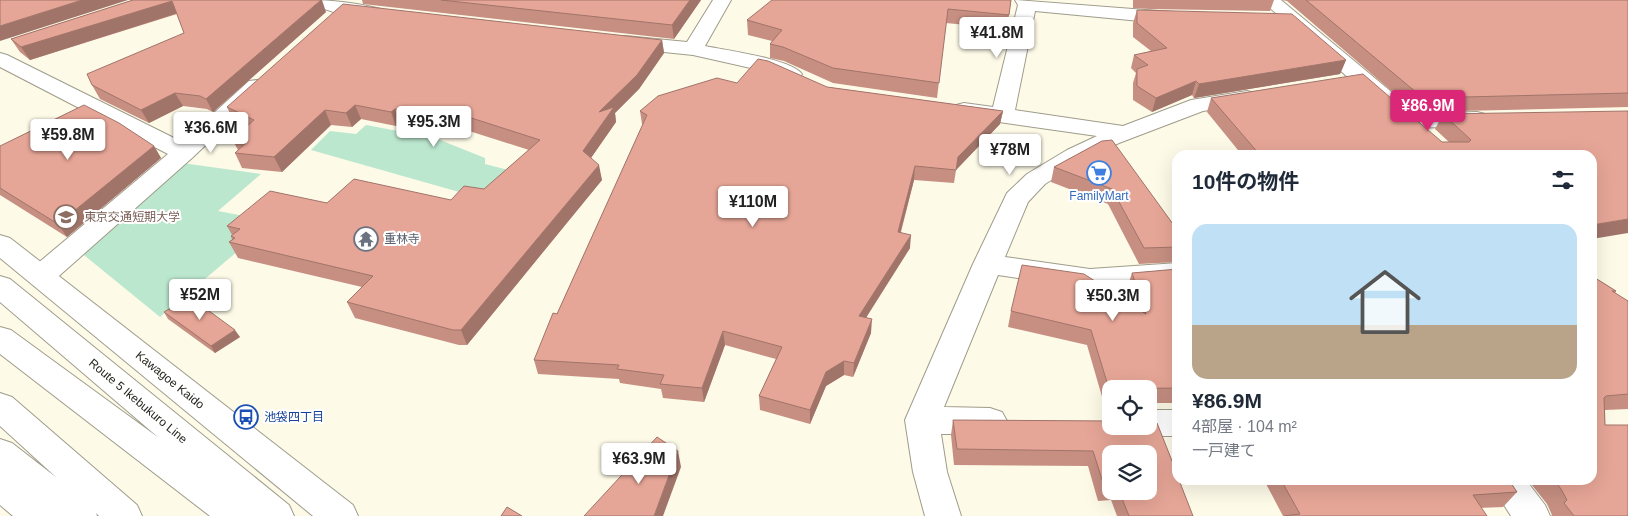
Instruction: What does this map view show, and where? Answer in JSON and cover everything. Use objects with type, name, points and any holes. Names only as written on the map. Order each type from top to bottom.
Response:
[{"type":"main road","points":[[317,0],[392,15]]},
{"type":"main road","points":[[693,49],[722,0]]},
{"type":"main road","points":[[1003,115],[1025,2],[1150,17],[1188,18]]},
{"type":"main road","points":[[322,28],[348,5]]},
{"type":"main road","points":[[1267,10],[1292,19],[1412,121],[1436,144]]},
{"type":"main road","points":[[608,40],[693,49],[776,67],[810,83]]},
{"type":"main road","points":[[3,52],[184,153]]},
{"type":"main road","points":[[41,276],[184,153],[272,72]]},
{"type":"main road","points":[[1335,83],[1362,78]]},
{"type":"main road","points":[[943,516],[930,472],[922,420],[1016,199],[1036,179],[1075,155],[1120,142],[1199,105],[1268,94]]},
{"type":"main road","points":[[945,107],[1003,115],[1120,142]]},
{"type":"main road","points":[[1412,121],[1500,119]]},
{"type":"main road","name":"Kawagoe Kaido","points":[[0,244],[340,516]]},
{"type":"main road","points":[[987,264],[1090,278],[1172,272]]},
{"type":"main road","name":"Route 5 Ikebukuro Line","points":[[0,286],[276,516]]},
{"type":"main road","points":[[0,338],[238,516]]},
{"type":"main road","points":[[0,406],[124,516]]},
{"type":"main road","points":[[922,420],[1022,421]]},
{"type":"main road","points":[[1157,423],[1172,423]]},
{"type":"main road","points":[[0,453],[79,516]]},
{"type":"main road","points":[[0,484],[40,516]]},
{"type":"main road","points":[[1510,485],[1532,516]]},
{"type":"green space","points":[[366,125],[435,138],[485,158],[485,164],[523,174],[498,203],[311,150],[330,131],[356,134]]},
{"type":"green space","points":[[182,163],[261,174],[218,211],[260,219],[245,245],[160,317],[79,251]]},
{"type":"building","points":[[0,0],[82,0],[0,26]]},
{"type":"building","points":[[133,0],[321,0],[206,99],[200,96],[175,93],[141,110],[92,85],[87,74],[184,33],[172,1],[21,47],[11,39]]},
{"type":"building","points":[[441,0],[690,0],[672,25]]},
{"type":"building","points":[[772,0],[1011,0],[1009,15],[948,9],[939,83],[833,68],[783,47],[770,44],[782,30],[747,20]]},
{"type":"building","points":[[1306,0],[1628,0],[1628,93],[1423,98]]},
{"type":"building","points":[[343,4],[662,40],[637,75],[599,112],[614,107],[583,151],[599,165],[461,330],[453,330],[347,302],[373,276],[229,242],[235,238],[231,236],[240,229],[227,226],[270,191],[327,203],[354,179],[451,200],[464,186],[484,189],[540,140],[462,115],[451,123],[395,109],[391,112],[355,105],[346,113],[325,110],[274,157],[235,153],[248,141],[232,139],[254,120],[227,107]]},
{"type":"building","points":[[1137,10],[1292,14],[1346,60],[1199,84],[1196,81],[1156,98],[1137,86],[1137,69],[1148,65],[1134,55],[1167,48],[1137,23]]},
{"type":"building","points":[[758,59],[768,61],[827,87],[1003,111],[958,157],[956,170],[915,166],[898,232],[911,235],[859,316],[872,319],[854,363],[844,361],[826,372],[810,410],[759,396],[782,347],[723,331],[702,388],[660,384],[664,375],[617,369],[619,365],[534,360],[553,313],[557,314],[647,115],[640,111],[658,96],[717,78],[737,83]]},
{"type":"building","points":[[1363,74],[1442,142],[1469,142],[1471,140],[1443,114],[1628,111],[1628,219],[1597,224],[1597,150],[1256,150],[1211,98]]},
{"type":"building","points":[[84,105],[119,123],[154,146],[58,224],[0,188],[0,146]]},
{"type":"building","points":[[1112,140],[1172,223],[1172,247],[1144,248],[1112,189],[1054,167],[1102,141]]},
{"type":"building","points":[[1022,265],[1084,274],[1146,314],[1132,273],[1172,270],[1172,388],[1157,388],[1157,380],[1106,380],[1091,330],[1011,311]]},
{"type":"building","points":[[1597,279],[1628,301],[1628,394],[1606,396],[1604,398],[1605,425],[1628,425],[1628,516],[1574,516],[1564,503],[1567,500],[1558,485],[1597,485]]},
{"type":"building","points":[[190,297],[235,330],[211,346],[164,312]]},
{"type":"building","points":[[953,420],[1102,421],[1102,435],[1157,435],[1157,423],[1172,461],[1172,485],[1181,485],[1193,516],[1129,516],[1123,500],[1157,500],[1157,445],[1102,445],[1102,480],[1093,451],[957,449]]},
{"type":"building","points":[[657,437],[678,451],[654,516],[584,516]]},
{"type":"building","points":[[1284,485],[1512,485],[1517,492],[1473,495],[1487,516],[1284,516],[1300,514]]},
{"type":"building","points":[[507,507],[522,516],[501,516]]},
{"type":"place","name":"FamilyMart","points":[[1099,173]]},
{"type":"place","name":"東京交通短期大学","points":[[66,217]]},
{"type":"place","name":"重林寺","points":[[366,239]]},
{"type":"place","name":"池袋四丁目","points":[[246,417]]}]
